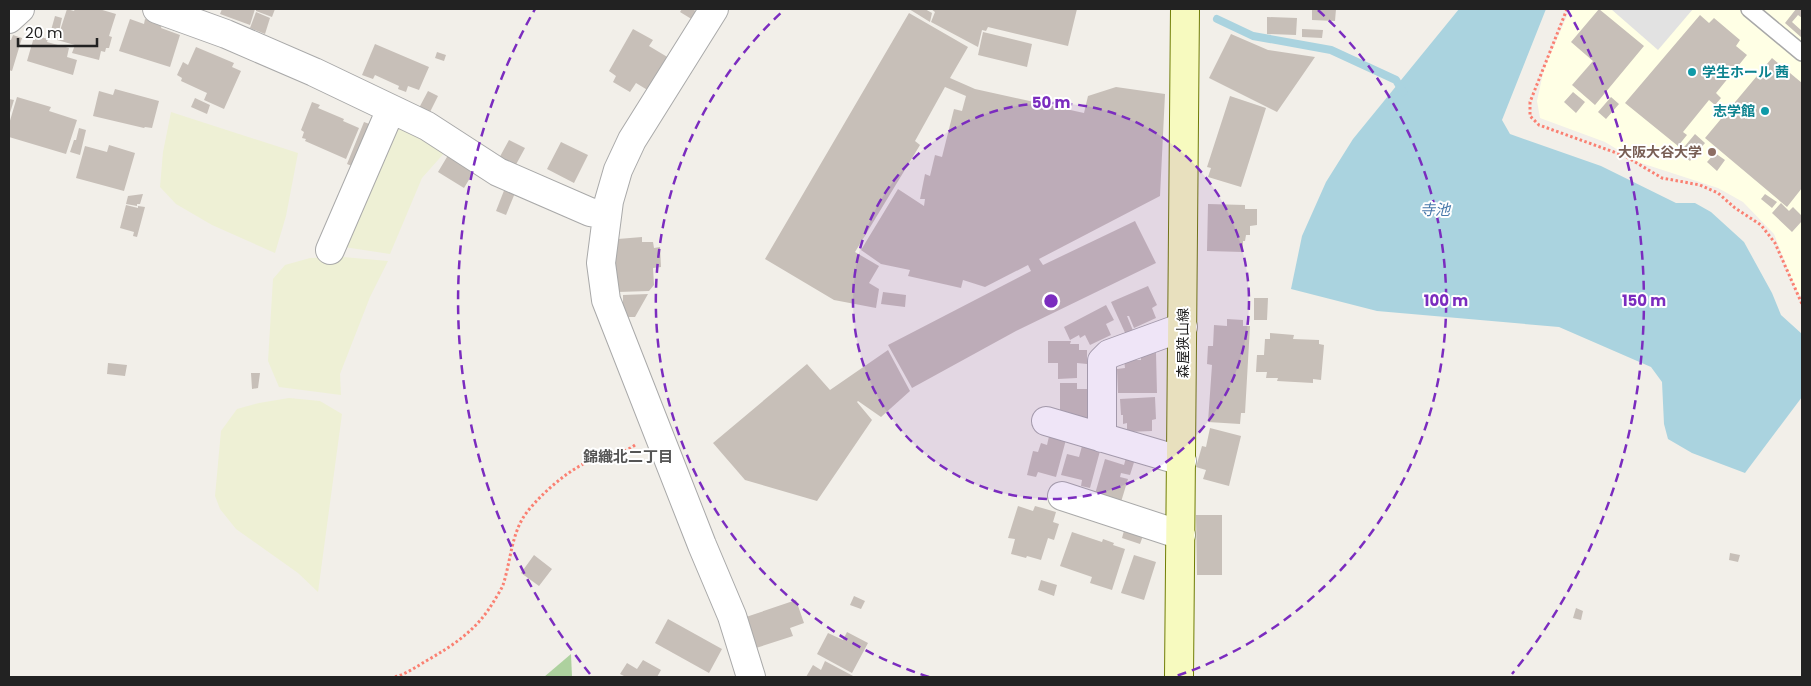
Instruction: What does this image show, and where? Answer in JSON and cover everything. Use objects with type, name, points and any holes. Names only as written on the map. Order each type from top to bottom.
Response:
[{"type":"main road","name":"森屋狭山線","points":[[1179,677],[1185,9]]},
{"type":"street","points":[[9,19],[20,9]]},
{"type":"street","points":[[157,9],[226,34],[314,72],[427,126],[498,172],[590,212],[606,215]]},
{"type":"street","points":[[714,9],[632,140],[618,170],[608,201],[601,263],[606,300],[702,545],[732,616],[751,677]]},
{"type":"street","points":[[330,250],[391,109]]},
{"type":"street","points":[[1102,438],[1102,361],[1109,354],[1183,327]]},
{"type":"street","points":[[1046,421],[1182,461]]},
{"type":"street","points":[[1062,496],[1181,535]]},
{"type":"lane","points":[[1749,9],[1802,53]]},
{"type":"path","points":[[1567,9],[1530,102],[1530,116],[1539,125],[1625,156],[1662,178],[1700,185],[1718,193],[1735,208],[1760,225],[1775,243],[1802,304]]},
{"type":"path","points":[[396,677],[454,645],[473,630],[489,609],[502,586],[514,539],[520,525],[526,513],[539,500],[576,467],[593,460],[620,454],[640,440]]},
{"type":"shaded area","name":"大阪大谷大学","points":[[1570,9],[1802,9],[1802,298],[1795,287],[1774,234],[1743,202],[1718,188],[1638,162],[1605,142],[1540,118],[1537,101],[1544,69]]},
{"type":"shaded area","points":[[1611,9],[1693,9],[1658,50]]},
{"type":"shaded area","points":[[171,112],[298,153],[286,216],[275,253],[212,225],[176,204],[160,187],[163,152]]},
{"type":"shaded area","points":[[395,122],[446,151],[422,178],[390,254],[344,247]]},
{"type":"shaded area","points":[[343,257],[388,261],[370,297],[340,374],[341,395],[279,387],[268,361],[273,279],[285,265],[310,258]]},
{"type":"shaded area","points":[[289,398],[320,401],[342,414],[318,592],[298,573],[236,529],[220,509],[215,496],[221,431],[237,409]]},
{"type":"green space","points":[[571,654],[572,677],[544,677]]},
{"type":"water","name":"寺池","points":[[1459,9],[1546,9],[1502,120],[1510,134],[1601,166],[1676,203],[1695,203],[1711,212],[1744,242],[1772,293],[1781,315],[1802,334],[1802,397],[1745,473],[1692,453],[1668,439],[1664,424],[1662,382],[1651,367],[1559,327],[1377,311],[1291,289],[1302,236],[1326,182],[1353,139]]},
{"type":"building","points":[[67,9],[74,11],[75,9],[99,9],[116,14],[109,36],[112,37],[109,48],[106,48],[105,52],[101,51],[99,60],[72,53],[75,45],[57,40]]},
{"type":"building","points":[[222,9],[255,9],[250,25],[220,14]]},
{"type":"building","points":[[256,9],[275,9],[272,17],[256,11]]},
{"type":"building","points":[[682,9],[692,9],[703,15],[698,23],[680,12]]},
{"type":"building","points":[[909,9],[925,9],[932,13],[930,22]]},
{"type":"building","points":[[931,9],[1077,9],[1068,46],[988,27],[986,31],[982,30],[978,47],[931,22],[935,12]]},
{"type":"building","points":[[1312,9],[1336,9],[1335,21],[1312,20]]},
{"type":"building","points":[[1599,9],[1644,46],[1595,105],[1572,85],[1593,61],[1571,42]]},
{"type":"building","points":[[1796,9],[1802,9],[1802,18],[1798,15],[1792,22],[1802,31],[1802,38],[1785,23]]},
{"type":"building","points":[[256,12],[270,18],[265,34],[250,28]]},
{"type":"building","points":[[909,13],[968,47],[950,78],[975,89],[1084,113],[1088,96],[1116,87],[1165,94],[1160,196],[1039,259],[1043,265],[1135,221],[1156,263],[1016,331],[912,388],[888,345],[1031,271],[1028,265],[985,287],[963,280],[961,288],[908,276],[910,270],[881,264],[861,250],[898,189],[924,206],[925,199],[920,199],[925,174],[930,176],[935,155],[942,157],[954,109],[962,111],[966,96],[945,87],[915,141],[920,145],[855,252],[879,266],[869,283],[879,289],[876,308],[834,300],[765,259]]},
{"type":"building","name":"学生ホール 茜","points":[[1700,15],[1709,23],[1714,18],[1740,40],[1736,46],[1747,55],[1716,93],[1721,98],[1715,105],[1709,100],[1683,132],[1687,135],[1678,146],[1625,103]]},
{"type":"building","points":[[55,16],[62,18],[58,36],[50,34]]},
{"type":"building","points":[[1267,17],[1297,18],[1296,35],[1267,34]]},
{"type":"building","points":[[130,19],[144,24],[145,19],[162,24],[161,28],[180,35],[170,67],[119,51]]},
{"type":"building","points":[[633,29],[653,40],[649,46],[674,61],[654,94],[636,83],[630,92],[613,82],[616,76],[609,71]]},
{"type":"building","points":[[1302,29],[1323,30],[1322,38],[1302,37]]},
{"type":"building","points":[[983,32],[1032,44],[1027,67],[978,55]]},
{"type":"building","points":[[1231,34],[1268,50],[1315,57],[1277,112],[1209,78]]},
{"type":"building","points":[[13,35],[22,38],[12,71],[9,70],[9,40],[11,40]]},
{"type":"building","points":[[37,36],[48,39],[47,42],[69,48],[67,57],[77,60],[73,75],[27,61],[34,37],[36,38]]},
{"type":"building","points":[[375,44],[429,67],[419,90],[408,86],[406,92],[398,89],[399,86],[375,75],[373,79],[362,75]]},
{"type":"building","points":[[196,47],[234,63],[232,67],[241,71],[224,109],[204,100],[207,93],[181,81],[182,78],[177,75],[183,62],[188,65]]},
{"type":"building","points":[[437,52],[446,55],[444,61],[435,58]]},
{"type":"building","name":"志学館","points":[[1772,58],[1802,83],[1802,188],[1787,207],[1705,138]]},
{"type":"building","points":[[115,89],[159,101],[152,128],[144,128],[93,116],[99,91],[113,95]]},
{"type":"building","points":[[428,91],[438,96],[429,114],[419,108]]},
{"type":"building","points":[[1573,92],[1585,102],[1576,113],[1564,102]]},
{"type":"building","points":[[1230,96],[1266,108],[1241,187],[1208,177],[1211,168],[1207,167]]},
{"type":"building","points":[[17,97],[51,107],[49,111],[77,120],[66,154],[9,137],[9,124]]},
{"type":"building","points":[[1611,97],[1619,104],[1606,119],[1598,112]]},
{"type":"building","points":[[195,98],[210,105],[207,114],[191,107]]},
{"type":"building","points":[[9,99],[14,100],[9,116]]},
{"type":"building","points":[[312,102],[320,105],[318,108],[344,119],[343,121],[359,128],[346,159],[302,138],[304,132],[301,130]]},
{"type":"building","points":[[364,122],[375,126],[357,168],[347,164]]},
{"type":"building","points":[[79,128],[86,130],[80,155],[70,152]]},
{"type":"building","points":[[1695,134],[1705,143],[1690,161],[1680,152]]},
{"type":"building","points":[[509,140],[525,148],[513,170],[497,162]]},
{"type":"building","points":[[561,142],[588,155],[574,183],[547,169]]},
{"type":"building","points":[[109,145],[135,153],[124,191],[76,178],[85,146],[107,152]]},
{"type":"building","points":[[450,152],[476,168],[464,188],[438,172]]},
{"type":"building","points":[[1715,153],[1725,160],[1717,171],[1707,162]]},
{"type":"building","points":[[505,188],[515,193],[506,215],[496,211]]},
{"type":"building","points":[[143,194],[140,204],[137,204],[137,206],[126,204],[128,196]]},
{"type":"building","points":[[1765,194],[1777,202],[1772,208],[1761,199]]},
{"type":"building","points":[[1781,203],[1789,211],[1793,207],[1802,216],[1802,221],[1792,232],[1772,213]]},
{"type":"building","points":[[1208,204],[1245,205],[1245,209],[1257,209],[1257,225],[1250,226],[1250,235],[1246,235],[1245,241],[1243,241],[1243,252],[1207,251]]},
{"type":"building","points":[[126,205],[138,208],[138,206],[145,207],[137,237],[133,236],[134,232],[120,228]]},
{"type":"building","points":[[642,237],[642,242],[653,242],[654,248],[660,247],[661,267],[653,268],[654,285],[649,291],[618,292],[618,284],[614,284],[612,244],[618,243],[618,239]]},
{"type":"building","points":[[1148,286],[1157,305],[1152,308],[1156,318],[1134,328],[1129,316],[1127,316],[1134,333],[1127,337],[1111,302]]},
{"type":"building","points":[[883,292],[906,295],[905,307],[881,304]]},
{"type":"building","points":[[648,294],[635,317],[623,317],[623,295]]},
{"type":"building","points":[[1254,298],[1268,298],[1267,320],[1254,320]]},
{"type":"building","points":[[1106,305],[1114,320],[1106,324],[1111,335],[1090,345],[1085,335],[1080,338],[1079,335],[1070,340],[1064,327]]},
{"type":"building","points":[[1227,319],[1243,320],[1243,326],[1250,326],[1245,413],[1241,413],[1240,424],[1208,422],[1212,365],[1207,364],[1208,346],[1213,346],[1214,325],[1227,326]]},
{"type":"building","points":[[1270,333],[1294,335],[1293,339],[1319,340],[1319,344],[1324,345],[1321,380],[1313,379],[1313,383],[1277,381],[1278,378],[1266,378],[1267,372],[1256,372],[1257,355],[1264,355],[1265,339],[1270,339]]},
{"type":"building","points":[[1048,341],[1071,341],[1070,344],[1079,344],[1079,350],[1087,350],[1087,364],[1077,363],[1077,378],[1058,379],[1058,363],[1048,363]]},
{"type":"building","points":[[888,350],[910,391],[881,417],[857,402],[872,420],[817,501],[745,480],[713,443],[807,364],[830,390]]},
{"type":"building","points":[[1156,353],[1157,393],[1118,393],[1117,369],[1125,368],[1124,360],[1141,360],[1141,354]]},
{"type":"building","points":[[108,363],[127,365],[125,376],[107,374]]},
{"type":"building","points":[[251,373],[260,373],[258,388],[252,389]]},
{"type":"building","points":[[1060,383],[1077,383],[1077,389],[1087,389],[1087,394],[1091,394],[1092,420],[1072,419],[1072,414],[1060,415]]},
{"type":"building","points":[[1155,397],[1156,419],[1152,420],[1152,431],[1127,432],[1127,423],[1123,424],[1123,415],[1121,415],[1120,399]]},
{"type":"building","points":[[1210,428],[1241,436],[1229,486],[1203,479],[1206,470],[1196,467],[1202,446],[1206,447]]},
{"type":"building","points":[[1050,432],[1067,436],[1056,477],[1038,472],[1036,477],[1027,475],[1033,451],[1038,452],[1041,443],[1047,445]]},
{"type":"building","points":[[1082,446],[1100,451],[1090,488],[1081,486],[1082,480],[1061,475],[1067,454],[1079,457]]},
{"type":"building","points":[[1127,454],[1136,456],[1130,475],[1121,473],[1120,477],[1128,479],[1121,502],[1095,494],[1105,459],[1124,465]]},
{"type":"building","points":[[1018,506],[1033,511],[1035,506],[1056,512],[1053,522],[1059,524],[1054,540],[1048,538],[1041,560],[1011,554],[1015,539],[1008,538]]},
{"type":"building","points":[[1196,515],[1222,515],[1222,575],[1197,575]]},
{"type":"building","points":[[1125,527],[1144,533],[1140,544],[1122,538]]},
{"type":"building","points":[[1072,532],[1102,542],[1103,539],[1125,549],[1112,590],[1090,583],[1092,577],[1060,566]]},
{"type":"building","points":[[1730,553],[1740,555],[1738,562],[1729,560]]},
{"type":"building","points":[[534,555],[552,569],[539,586],[521,573]]},
{"type":"building","points":[[1134,555],[1156,562],[1144,600],[1121,593]]},
{"type":"building","points":[[1041,580],[1057,585],[1054,596],[1038,590]]},
{"type":"building","points":[[854,596],[865,601],[861,609],[850,605]]},
{"type":"building","points":[[796,600],[804,623],[790,628],[793,636],[756,648],[746,617]]},
{"type":"building","points":[[1576,608],[1583,611],[1581,620],[1573,618]]},
{"type":"building","points":[[668,619],[722,649],[709,673],[655,643]]},
{"type":"building","points":[[847,632],[868,643],[852,673],[817,654],[828,633],[843,640]]},
{"type":"building","points":[[643,660],[661,670],[657,677],[626,677],[620,674],[627,663],[637,669]]},
{"type":"building","points":[[825,661],[855,677],[806,677],[813,665],[821,670]]},
{"type":"waterway","points":[[1217,19],[1253,36],[1331,50],[1396,80],[1403,92]]},
{"type":"place","name":"学生ホール 茜","points":[[1692,72]]},
{"type":"place","name":"志学館","points":[[1765,111]]},
{"type":"place","name":"大阪大谷大学","points":[[1712,152]]},
{"type":"district","name":"錦織北二丁目","points":[[628,456]]}]
